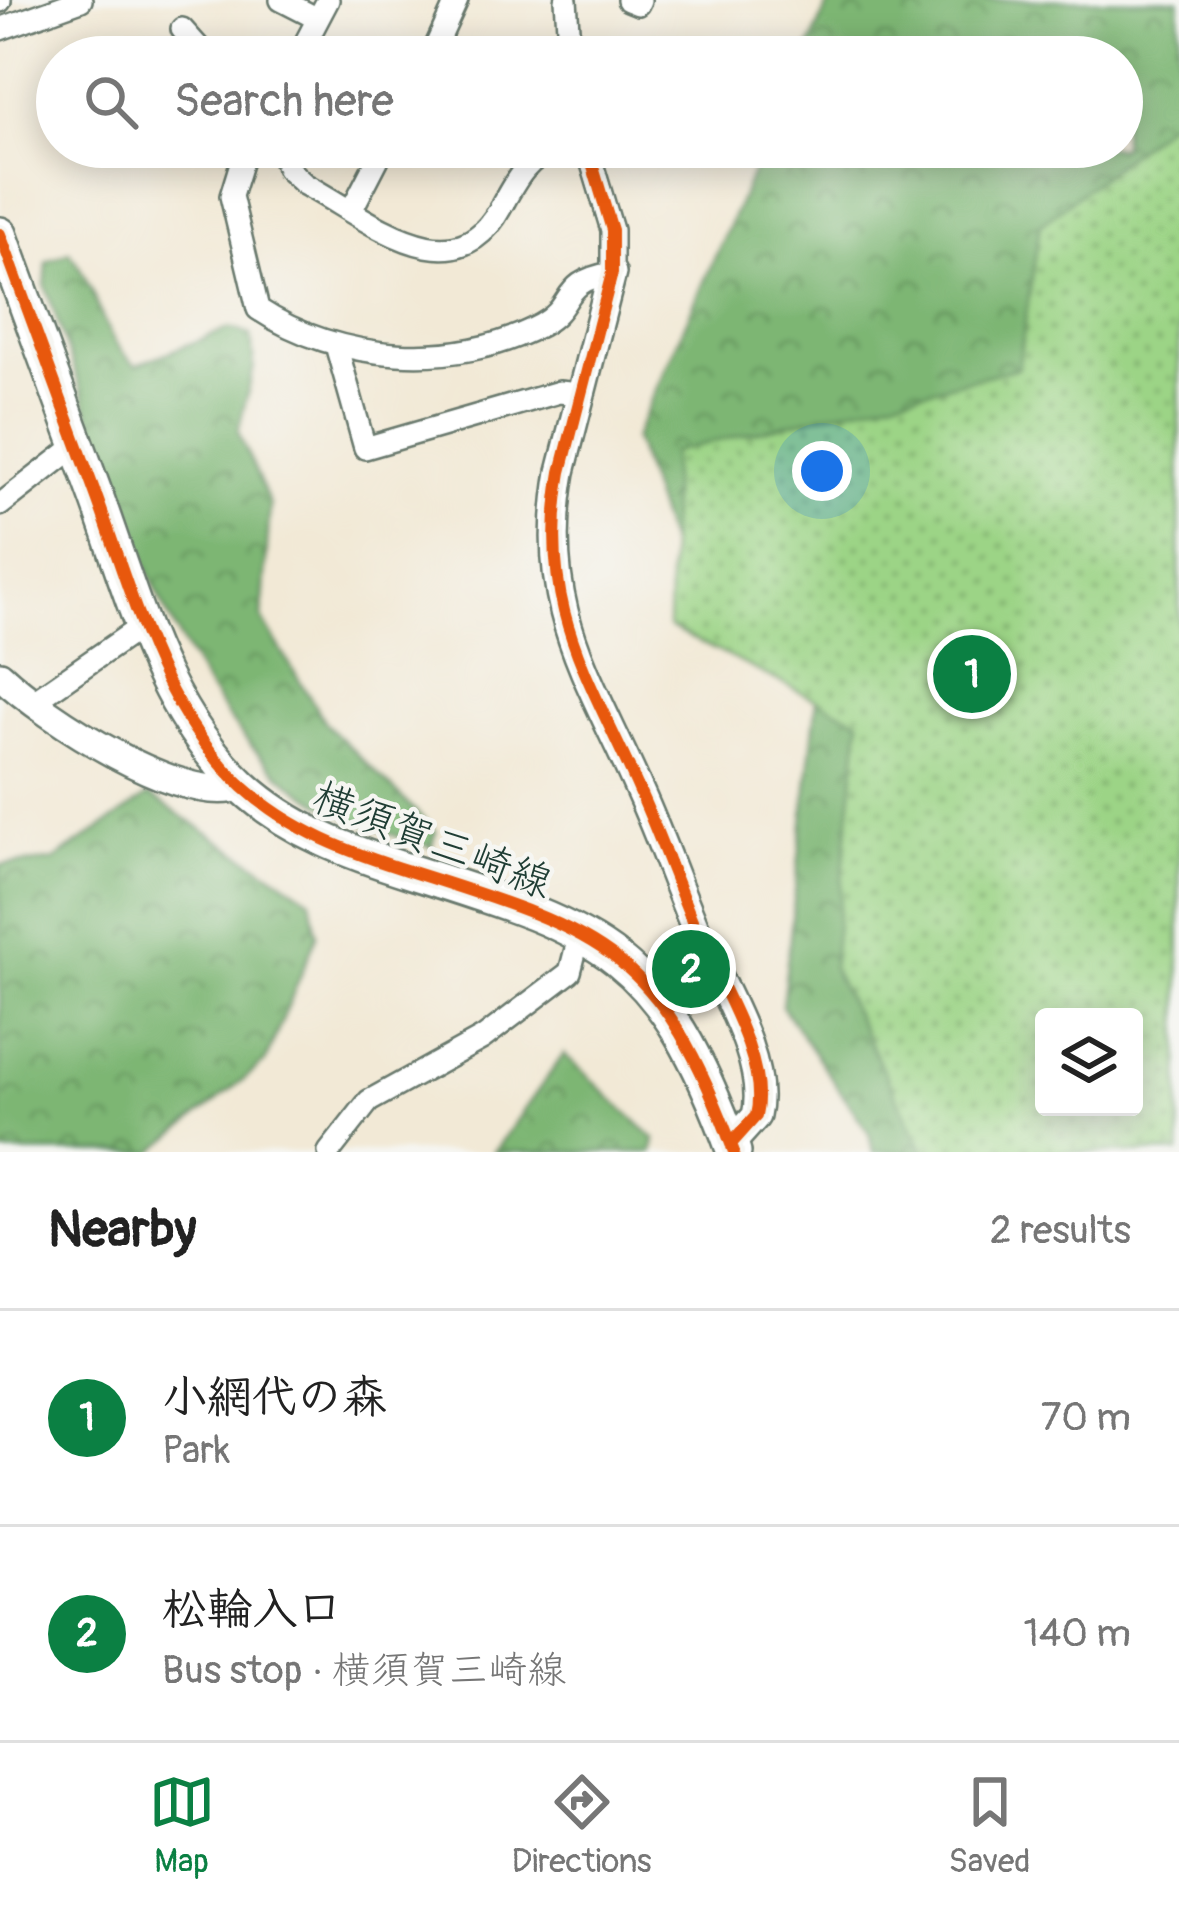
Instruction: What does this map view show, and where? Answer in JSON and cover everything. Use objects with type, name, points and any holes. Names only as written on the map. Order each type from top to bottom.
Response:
[{"type":"main road","name":"横須賀三崎線","points":[[0,234],[142,626],[178,704],[242,786],[292,822],[348,851],[580,933],[633,970],[665,1006],[705,1077],[732,1148]]},
{"type":"street","points":[[0,29],[81,0]]},
{"type":"street","points":[[281,0],[323,10]]},
{"type":"street","points":[[441,36],[457,0]]},
{"type":"street","points":[[566,0],[569,36]]},
{"type":"street","points":[[628,0],[640,0]]},
{"type":"street","points":[[182,29],[188,36]]},
{"type":"street","points":[[240,168],[231,196],[258,309],[307,338],[417,356],[479,347],[543,324],[582,279],[612,273]]},
{"type":"street","points":[[291,168],[297,178],[424,246],[457,250],[485,234],[524,168]]},
{"type":"street","points":[[352,209],[373,168]]},
{"type":"street","points":[[593,168],[612,230],[612,273],[555,506],[564,617],[587,687],[651,815],[752,1067],[756,1116],[732,1148]]},
{"type":"street","points":[[336,345],[365,448],[559,392],[580,394]]},
{"type":"street","points":[[0,505],[77,445]]},
{"type":"street","points":[[31,703],[142,626]]},
{"type":"street","points":[[0,675],[47,717],[196,789],[223,794],[242,786]]},
{"type":"street","points":[[329,1152],[369,1101],[483,1038],[570,972],[580,933]]},
{"type":"green space","points":[[830,0],[1179,0],[1179,1152],[873,1152],[869,1133],[782,1006],[817,699],[696,625],[634,439],[755,168],[1143,168],[1143,36],[814,36]]},
{"type":"green space","points":[[1179,114],[1179,1152],[924,1152],[832,968],[860,721],[668,627],[672,452],[1018,368],[1040,225],[1111,168],[1143,168],[1143,143]]},
{"type":"green space","points":[[69,252],[115,342],[136,365],[230,328],[251,335],[254,367],[238,432],[270,505],[262,619],[326,724],[436,831],[432,847],[340,814],[290,783],[245,739],[206,684],[140,553],[45,286],[47,262]]},
{"type":"green space","points":[[149,795],[311,899],[317,935],[265,1062],[153,1152],[0,1152],[0,865],[53,861]]},
{"type":"green space","points":[[564,1054],[655,1139],[653,1152],[494,1152]]},
{"type":"cycle path","points":[[593,168],[612,230],[612,273],[561,472],[556,563],[572,640],[751,1054],[758,1096],[756,1116],[731,1144]]},
{"type":"cycle path","points":[[0,234],[153,652],[191,724],[215,757],[262,803],[323,839],[534,914],[580,935],[618,960],[651,992],[680,1033],[734,1152]]},
{"type":"place","name":"小網代の森","points":[[972,674]]},
{"type":"place","name":"松輪入口","points":[[691,969]]}]
